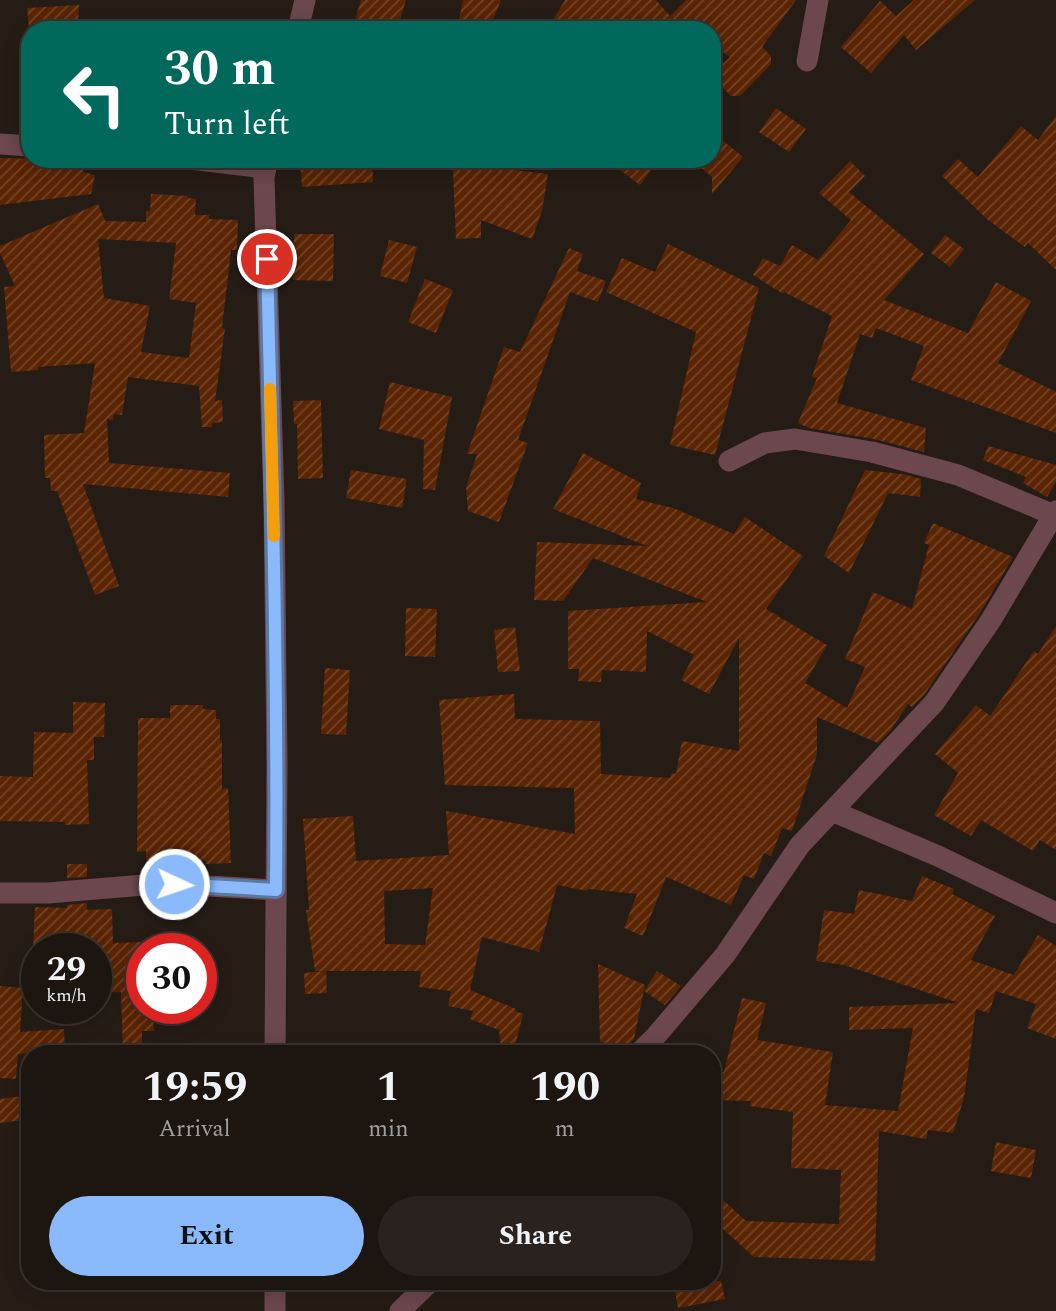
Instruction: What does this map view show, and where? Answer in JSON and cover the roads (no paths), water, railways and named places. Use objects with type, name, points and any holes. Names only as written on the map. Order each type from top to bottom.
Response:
[{"type":"street","points":[[300,21],[305,0]]},
{"type":"street","points":[[807,61],[818,0]]},
{"type":"street","points":[[0,144],[21,145]]},
{"type":"street","points":[[265,168],[277,764],[275,1045]]},
{"type":"street","points":[[647,1045],[725,955],[800,845],[934,703],[990,620],[1055,513],[958,475],[872,452],[795,439],[765,443],[729,461]]},
{"type":"street","points":[[832,811],[938,856],[1056,913]]},
{"type":"street","points":[[0,893],[174,884],[276,890]]},
{"type":"street","points":[[275,1290],[275,1311]]},
{"type":"street","points":[[400,1311],[422,1290]]}]
